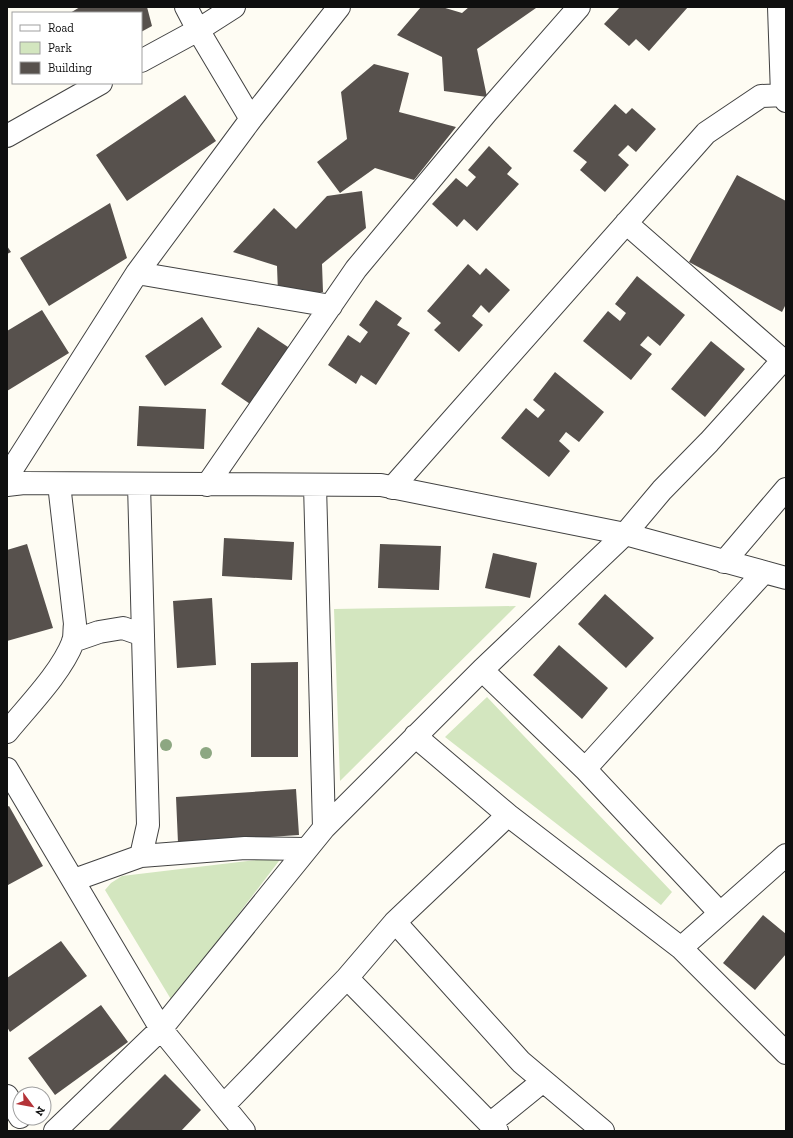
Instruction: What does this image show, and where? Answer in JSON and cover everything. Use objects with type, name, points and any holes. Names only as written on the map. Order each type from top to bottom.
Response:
[{"type":"street","points":[[186,7],[198,30],[251,118]]},
{"type":"street","points":[[142,60],[198,30],[234,7]]},
{"type":"street","points":[[7,477],[138,273],[251,118],[339,7]]},
{"type":"street","points":[[207,485],[366,257],[487,112],[579,7]]},
{"type":"street","points":[[765,7],[785,97]]},
{"type":"street","points":[[779,7],[785,97]]},
{"type":"street","points":[[7,136],[99,84]]},
{"type":"street","points":[[392,488],[706,132],[761,96],[785,97]]},
{"type":"street","points":[[55,1131],[161,1029],[324,828],[482,670],[624,534],[784,361],[626,223]]},
{"type":"street","points":[[138,273],[331,306]]},
{"type":"street","points":[[7,732],[43,688],[65,657],[73,641],[74,616],[59,484]]},
{"type":"street","points":[[139,484],[148,825],[141,856]]},
{"type":"street","points":[[7,485],[381,485],[624,534],[786,578]]},
{"type":"street","points":[[315,485],[324,828]]},
{"type":"street","points":[[724,562],[786,489]]},
{"type":"street","points":[[585,769],[764,572]]},
{"type":"street","points":[[73,641],[99,632],[123,628],[143,634]]},
{"type":"street","points":[[482,670],[585,769],[720,913]]},
{"type":"street","points":[[416,736],[508,815],[681,948],[786,1053]]},
{"type":"street","points":[[7,769],[161,1029],[244,1131]]},
{"type":"street","points":[[224,1105],[347,978],[395,922],[508,815]]},
{"type":"street","points":[[74,880],[141,856],[245,848],[306,849]]},
{"type":"street","points":[[681,948],[786,855]]},
{"type":"street","points":[[395,922],[521,1062],[602,1131]]},
{"type":"street","points":[[347,978],[494,1127],[543,1081]]},
{"type":"green space","points":[[516,606],[340,781],[334,609]]},
{"type":"green space","points":[[487,697],[672,892],[661,905],[445,737]]},
{"type":"green space","points":[[282,857],[172,1001],[105,890],[111,883],[122,876]]},
{"type":"building","points":[[80,7],[147,7],[152,26],[142,31],[142,12],[72,12]]},
{"type":"building","points":[[421,7],[442,7],[462,13],[469,7],[536,8],[477,49],[487,97],[444,91],[442,57],[397,35]]},
{"type":"building","points":[[620,7],[688,7],[649,51],[636,39],[629,46],[604,24]]},
{"type":"building","points":[[374,64],[409,73],[399,112],[456,127],[414,180],[375,168],[340,193],[317,162],[347,139],[341,92]]},
{"type":"building","points":[[185,95],[216,141],[127,201],[96,155]]},
{"type":"building","points":[[615,104],[626,114],[632,108],[656,129],[636,152],[628,145],[618,155],[629,165],[605,192],[580,170],[587,162],[573,151]]},
{"type":"building","points":[[489,146],[512,168],[507,174],[519,184],[477,231],[464,219],[457,227],[432,204],[456,178],[467,187],[476,177],[468,170]]},
{"type":"building","points":[[737,175],[786,201],[786,304],[782,312],[689,262]]},
{"type":"building","points":[[362,191],[366,228],[322,264],[323,292],[278,293],[277,266],[233,252],[274,208],[296,229],[327,196]]},
{"type":"building","points":[[110,203],[127,258],[49,306],[20,258]]},
{"type":"building","points":[[7,246],[11,252],[7,254]]},
{"type":"building","points":[[468,264],[480,275],[486,268],[510,290],[489,313],[481,305],[472,316],[483,325],[459,352],[434,330],[441,323],[427,311]]},
{"type":"building","points":[[637,276],[685,315],[660,346],[648,336],[640,345],[652,354],[631,380],[583,341],[608,311],[620,321],[626,313],[615,304]]},
{"type":"building","points":[[376,300],[402,318],[397,325],[410,333],[376,385],[361,375],[356,384],[328,365],[348,335],[360,343],[368,332],[359,325]]},
{"type":"building","points":[[42,310],[69,353],[7,391],[7,331]]},
{"type":"building","points":[[202,317],[222,347],[165,386],[145,356]]},
{"type":"building","points":[[258,327],[291,349],[253,406],[221,384]]},
{"type":"building","points":[[711,341],[745,369],[705,417],[671,389]]},
{"type":"building","points":[[555,372],[604,412],[579,442],[566,432],[559,441],[570,451],[549,477],[501,438],[526,408],[538,418],[545,410],[533,400]]},
{"type":"building","points":[[139,406],[206,409],[204,449],[137,446]]},
{"type":"building","points":[[224,538],[294,542],[292,580],[222,576]]},
{"type":"building","points":[[27,544],[53,628],[7,641],[7,550]]},
{"type":"building","points":[[380,544],[441,546],[439,590],[378,588]]},
{"type":"building","points":[[493,553],[537,563],[530,598],[485,588]]},
{"type":"building","points":[[605,594],[654,638],[626,668],[578,624]]},
{"type":"building","points":[[212,598],[216,665],[177,668],[173,601]]},
{"type":"building","points":[[559,645],[608,688],[582,719],[533,675]]},
{"type":"building","points":[[298,662],[298,757],[251,757],[251,663]]},
{"type":"building","points":[[296,789],[299,835],[178,843],[176,797]]},
{"type":"building","points":[[9,806],[43,866],[8,885],[7,807]]},
{"type":"building","points":[[763,915],[786,934],[786,954],[755,990],[723,963]]},
{"type":"building","points":[[61,941],[87,976],[10,1032],[7,1027],[7,978]]},
{"type":"building","points":[[101,1005],[128,1042],[55,1095],[52,1091],[52,1086],[48,1086],[28,1058]]},
{"type":"building","points":[[165,1074],[201,1110],[181,1131],[108,1131]]}]
